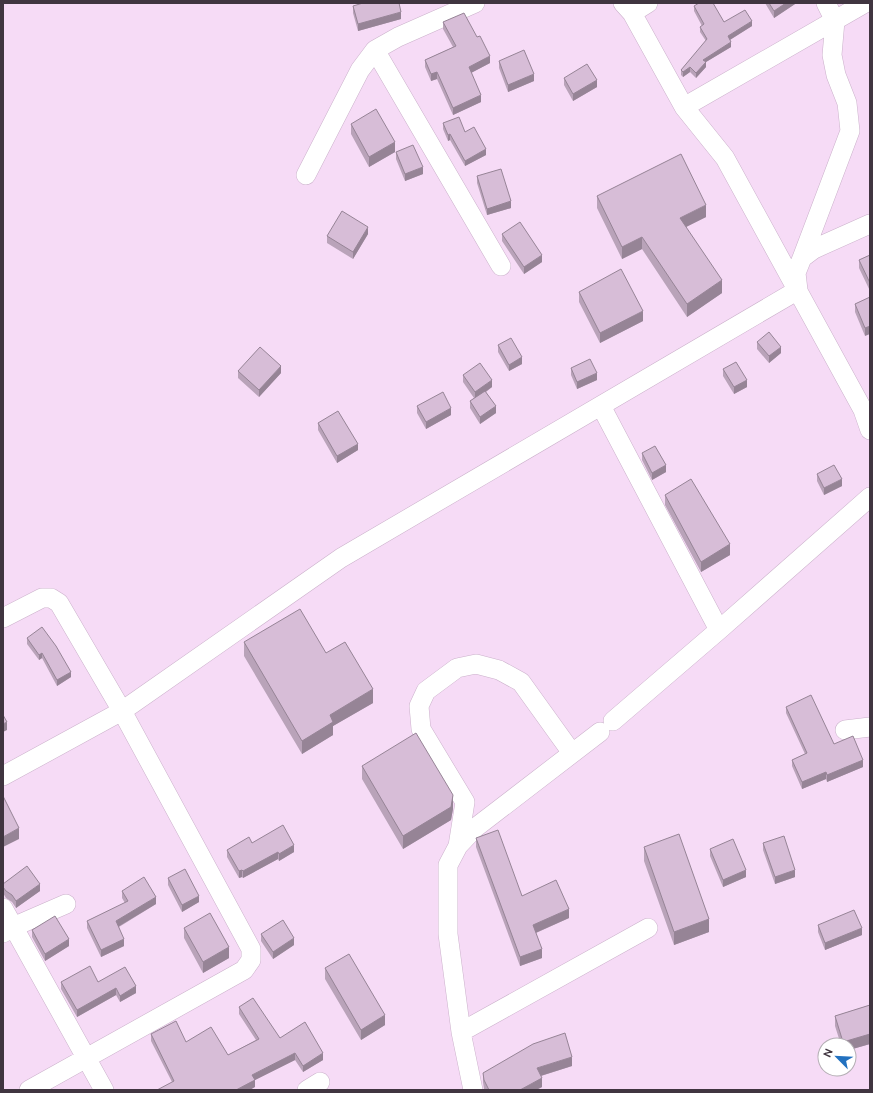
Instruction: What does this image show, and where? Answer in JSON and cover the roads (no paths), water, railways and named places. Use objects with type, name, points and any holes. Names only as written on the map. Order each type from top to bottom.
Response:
[{"type":"street","points":[[306,175],[360,70],[375,50],[398,37],[475,3]]},
{"type":"street","points":[[648,3],[627,8],[684,107],[725,158],[863,410],[870,430]]},
{"type":"street","points":[[798,290],[796,273],[850,131],[848,103],[836,75],[832,56],[835,21],[826,3]]},
{"type":"street","points":[[684,107],[865,3]]},
{"type":"street","points":[[375,50],[501,266]]},
{"type":"street","points":[[802,258],[814,249],[870,224]]},
{"type":"street","points":[[3,776],[122,710],[341,558],[798,290]]},
{"type":"street","points":[[601,406],[719,630]]},
{"type":"street","points":[[473,1090],[461,1032],[448,934],[448,865],[458,846],[475,828],[606,726],[719,630],[870,497]]},
{"type":"street","points":[[3,618],[42,598],[51,598],[59,603],[122,710],[252,949],[252,960],[244,970],[29,1090]]},
{"type":"street","points":[[458,846],[465,802],[421,729],[419,706],[426,691],[457,668],[476,664],[499,670],[521,682],[572,753]]},
{"type":"street","points":[[845,730],[870,727]]},
{"type":"street","points":[[8,930],[66,904]]},
{"type":"street","points":[[3,908],[8,930],[104,1090]]},
{"type":"street","points":[[461,1032],[648,928]]}]
